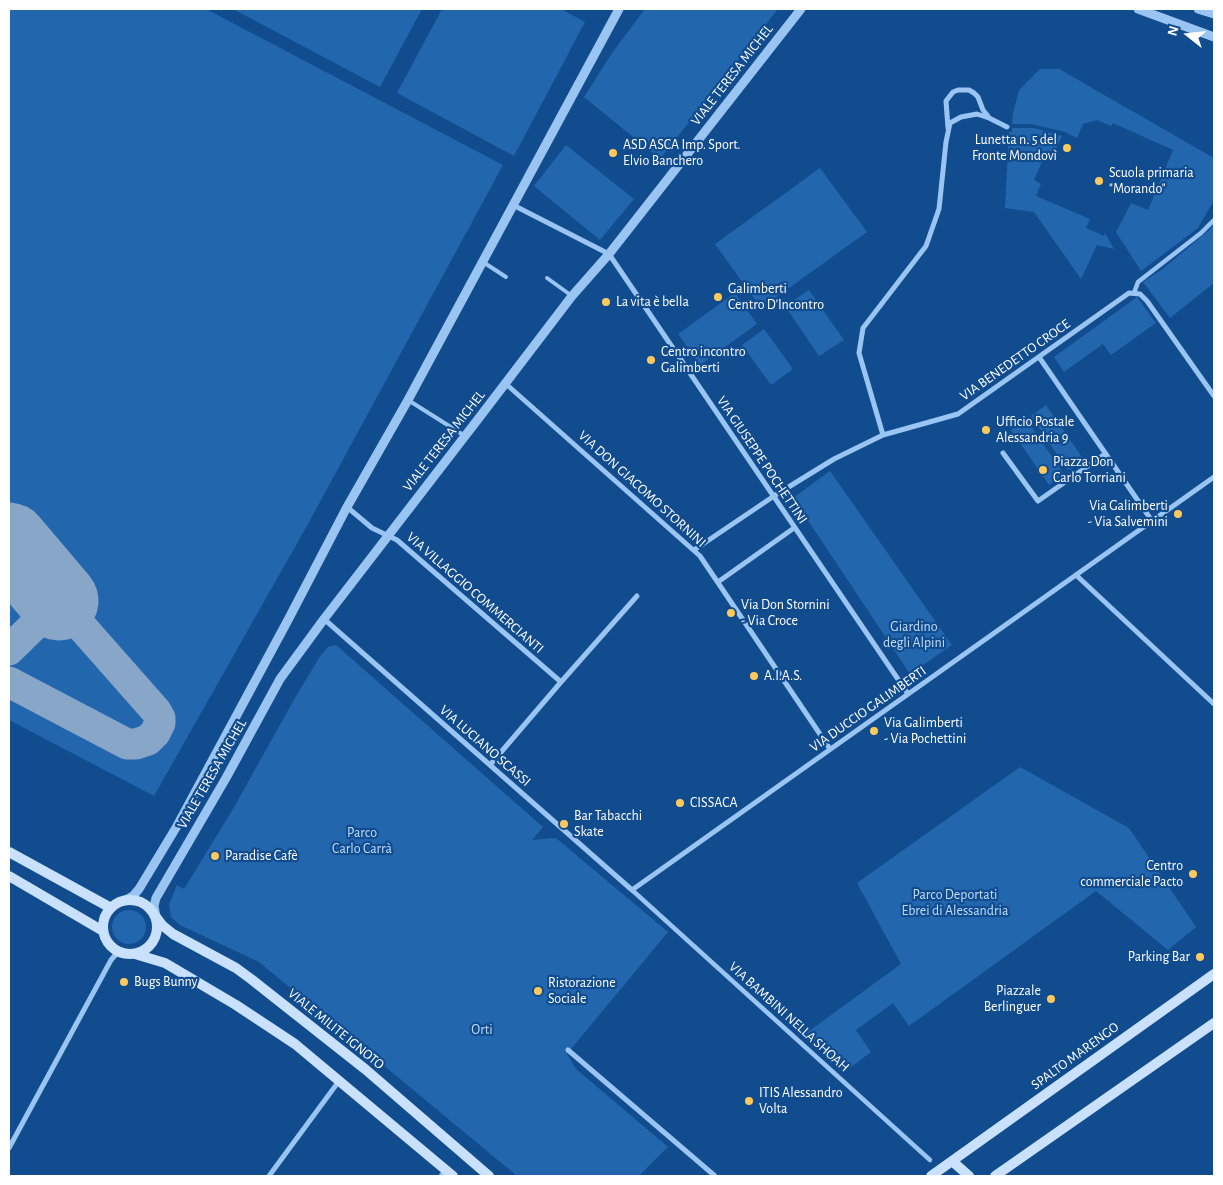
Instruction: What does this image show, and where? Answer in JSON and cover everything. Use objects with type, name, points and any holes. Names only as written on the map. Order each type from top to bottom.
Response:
[{"type":"main road","points":[[9,852],[111,908]]},
{"type":"main road","points":[[9,876],[103,931]]},
{"type":"main road","points":[[135,954],[146,950],[154,942],[158,928],[156,917],[151,909],[144,903],[126,900],[111,908],[105,918],[103,931],[108,944],[118,952],[135,954],[165,963],[236,1005],[295,1044],[446,1174]]},
{"type":"main road","name":"VIALE MILITE IGNOTO","points":[[156,917],[162,925],[176,936],[236,968],[251,979],[365,1069],[489,1176]]},
{"type":"main road","name":"SPALTO MARENGO","points":[[931,1176],[1214,974]]},
{"type":"main road","points":[[995,1176],[1214,1023]]},
{"type":"main road","points":[[952,1161],[969,1176]]},
{"type":"street","name":"VIALE TERESA MICHEL","points":[[126,900],[139,890],[177,826],[347,507],[408,400],[619,9]]},
{"type":"street","name":"VIALE TERESA MICHEL","points":[[156,917],[154,906],[156,898],[226,778],[280,679],[572,296],[610,254],[801,9]]},
{"type":"street","points":[[1138,9],[1214,37]]},
{"type":"street","points":[[1198,9],[1214,14]]},
{"type":"street","points":[[883,435],[859,353],[863,328],[926,246],[939,209],[948,128],[946,101],[953,92],[958,90],[974,92],[983,110],[995,121]]},
{"type":"street","points":[[948,128],[953,120],[969,115],[981,115],[1007,127]]},
{"type":"street","name":"VIA GIUSEPPE POCHETTINI","points":[[513,205],[610,254],[908,694]]},
{"type":"street","name":"VIA BENEDETTO CROCE","points":[[694,550],[774,496],[834,459],[883,435],[958,414],[1123,297],[1134,293],[1138,282],[1201,233],[1214,220]]},
{"type":"street","points":[[1134,293],[1142,296],[1147,301],[1214,396]]},
{"type":"street","points":[[1039,356],[1152,520]]},
{"type":"street","name":"VIA DON GIACOMO STORNINI","points":[[506,384],[694,550],[706,563],[830,750]]},
{"type":"street","points":[[1003,453],[1038,501],[1105,454]]},
{"type":"street","name":"VIA DUCCIO GALIMBERTI","points":[[632,890],[1214,476]]},
{"type":"street","name":"VIA VILLAGGIO COMMERCIANTI","points":[[347,507],[372,528],[396,540],[561,682]]},
{"type":"street","points":[[718,582],[794,528]]},
{"type":"street","points":[[1076,575],[1214,704]]},
{"type":"street","points":[[490,765],[637,596]]},
{"type":"street","name":"VIA LUCIANO SCASSI","points":[[324,619],[632,890]]},
{"type":"street","name":"VIA BAMBINI NELLA SHOAH","points":[[632,890],[930,1160]]},
{"type":"street","points":[[9,1148],[118,952]]},
{"type":"street","points":[[568,1050],[715,1176]]},
{"type":"street","points":[[269,1176],[339,1082]]},
{"type":"lane","points":[[483,262],[506,277]]},
{"type":"lane","points":[[547,278],[572,296]]},
{"type":"lane","points":[[408,400],[465,436]]},
{"type":"green space","points":[[9,9],[206,9],[503,165],[308,524],[154,796],[9,720]]},
{"type":"green space","points":[[233,9],[422,9],[380,87]]},
{"type":"green space","points":[[442,9],[561,9],[585,22],[514,156],[397,93]]},
{"type":"green space","points":[[645,9],[778,9],[660,159],[584,97],[612,53]]},
{"type":"green space","points":[[1040,69],[1059,69],[1214,158],[1214,200],[1198,228],[1141,271],[1116,232],[1131,203],[1148,210],[1173,150],[1113,123],[1111,126],[1097,120],[1083,124],[1077,138],[1065,132],[1031,124],[1012,124],[1019,90]]},
{"type":"green space","points":[[1012,128],[1034,128],[1062,136],[1052,157],[1045,155],[1034,180],[1041,184],[1036,196],[1090,219],[1086,228],[1104,236],[1105,233],[1114,249],[1097,245],[1081,279],[1034,212],[1005,208],[1009,132],[1012,132]]},
{"type":"green space","points":[[566,145],[634,199],[600,240],[534,186]]},
{"type":"green space","points":[[820,168],[867,232],[761,308],[715,244]]},
{"type":"green space","points":[[1214,223],[1214,283],[1170,318],[1143,282],[1164,268],[1210,229]]},
{"type":"green space","points":[[809,290],[844,340],[819,356],[785,306]]},
{"type":"green space","points":[[735,293],[757,324],[700,365],[678,334]]},
{"type":"green space","points":[[1137,297],[1156,323],[1111,355],[1103,344],[1064,372],[1054,357]]},
{"type":"green space","points":[[764,329],[793,369],[771,385],[742,345]]},
{"type":"green space","points":[[1046,405],[1084,460],[1070,470],[1067,469],[1031,416]]},
{"type":"green space","points":[[1026,419],[1064,474],[1049,485],[1011,430]]},
{"type":"green space","name":"Giardino degli Alpini","points":[[830,471],[952,645],[910,674],[793,498]]},
{"type":"green space","points":[[336,645],[543,827],[532,840],[556,838],[668,932],[567,1054],[576,1069],[668,1147],[639,1176],[517,1176],[259,962],[180,925],[171,917],[169,905],[177,885],[184,889],[233,809],[321,655],[328,647]]},
{"type":"green space","name":"Parco Deportati Ebrei di Alessandria","points":[[1020,767],[1129,828],[1196,927],[1168,950],[1096,891],[909,1026],[893,1003],[856,1030],[871,1052],[846,1071],[805,1034],[901,964],[857,883]]},
{"type":"green space","points":[[129,910],[141,915],[146,927],[141,939],[129,944],[117,939],[112,927],[117,915]]},
{"type":"taxiway","points":[[9,650],[59,601],[156,711],[160,718],[160,723],[155,733],[148,740],[136,744],[127,744],[9,682]]},
{"type":"runway","points":[[9,542],[59,601]]},
{"type":"place","name":"Lunetta n. 5 del Fronte Mondovì","points":[[1067,148]]},
{"type":"place","name":"ASD ASCA Imp. Sport. Elvio Banchero","points":[[613,153]]},
{"type":"place","name":"Scuola primaria \"Morando\"","points":[[1099,181]]},
{"type":"place","name":"Galimberti Centro D'Incontro","points":[[718,297]]},
{"type":"place","name":"La vita è bella","points":[[606,302]]},
{"type":"place","name":"Centro incontro Galimberti","points":[[651,360]]},
{"type":"place","name":"Ufficio Postale Alessandria 9","points":[[986,430]]},
{"type":"place","name":"Piazza Don Carlo Torriani","points":[[1043,470]]},
{"type":"place","name":"Via Galimberti - Via Salvemini","points":[[1178,514]]},
{"type":"place","name":"Via Don Stornini - Via Croce","points":[[731,613]]},
{"type":"place","name":"A.I.A.S.","points":[[754,676]]},
{"type":"place","name":"Via Galimberti - Via Pochettini","points":[[874,731]]},
{"type":"place","name":"CISSACA","points":[[680,803]]},
{"type":"place","name":"Bar Tabacchi Skate","points":[[564,824]]},
{"type":"place","name":"Paradise Cafè","points":[[215,856]]},
{"type":"place","name":"Centro commerciale Pacto","points":[[1193,874]]},
{"type":"place","name":"Parking Bar","points":[[1200,957]]},
{"type":"place","name":"Bugs Bunny","points":[[124,982]]},
{"type":"place","name":"Ristorazione Sociale","points":[[538,991]]},
{"type":"place","name":"Piazzale Berlinguer","points":[[1051,999]]},
{"type":"place","name":"ITIS Alessandro Volta","points":[[749,1101]]},
{"type":"park label","name":"Parco Carlo Carrà","points":[[362,842]]},
{"type":"park label","name":"Orti","points":[[482,1030]]}]
